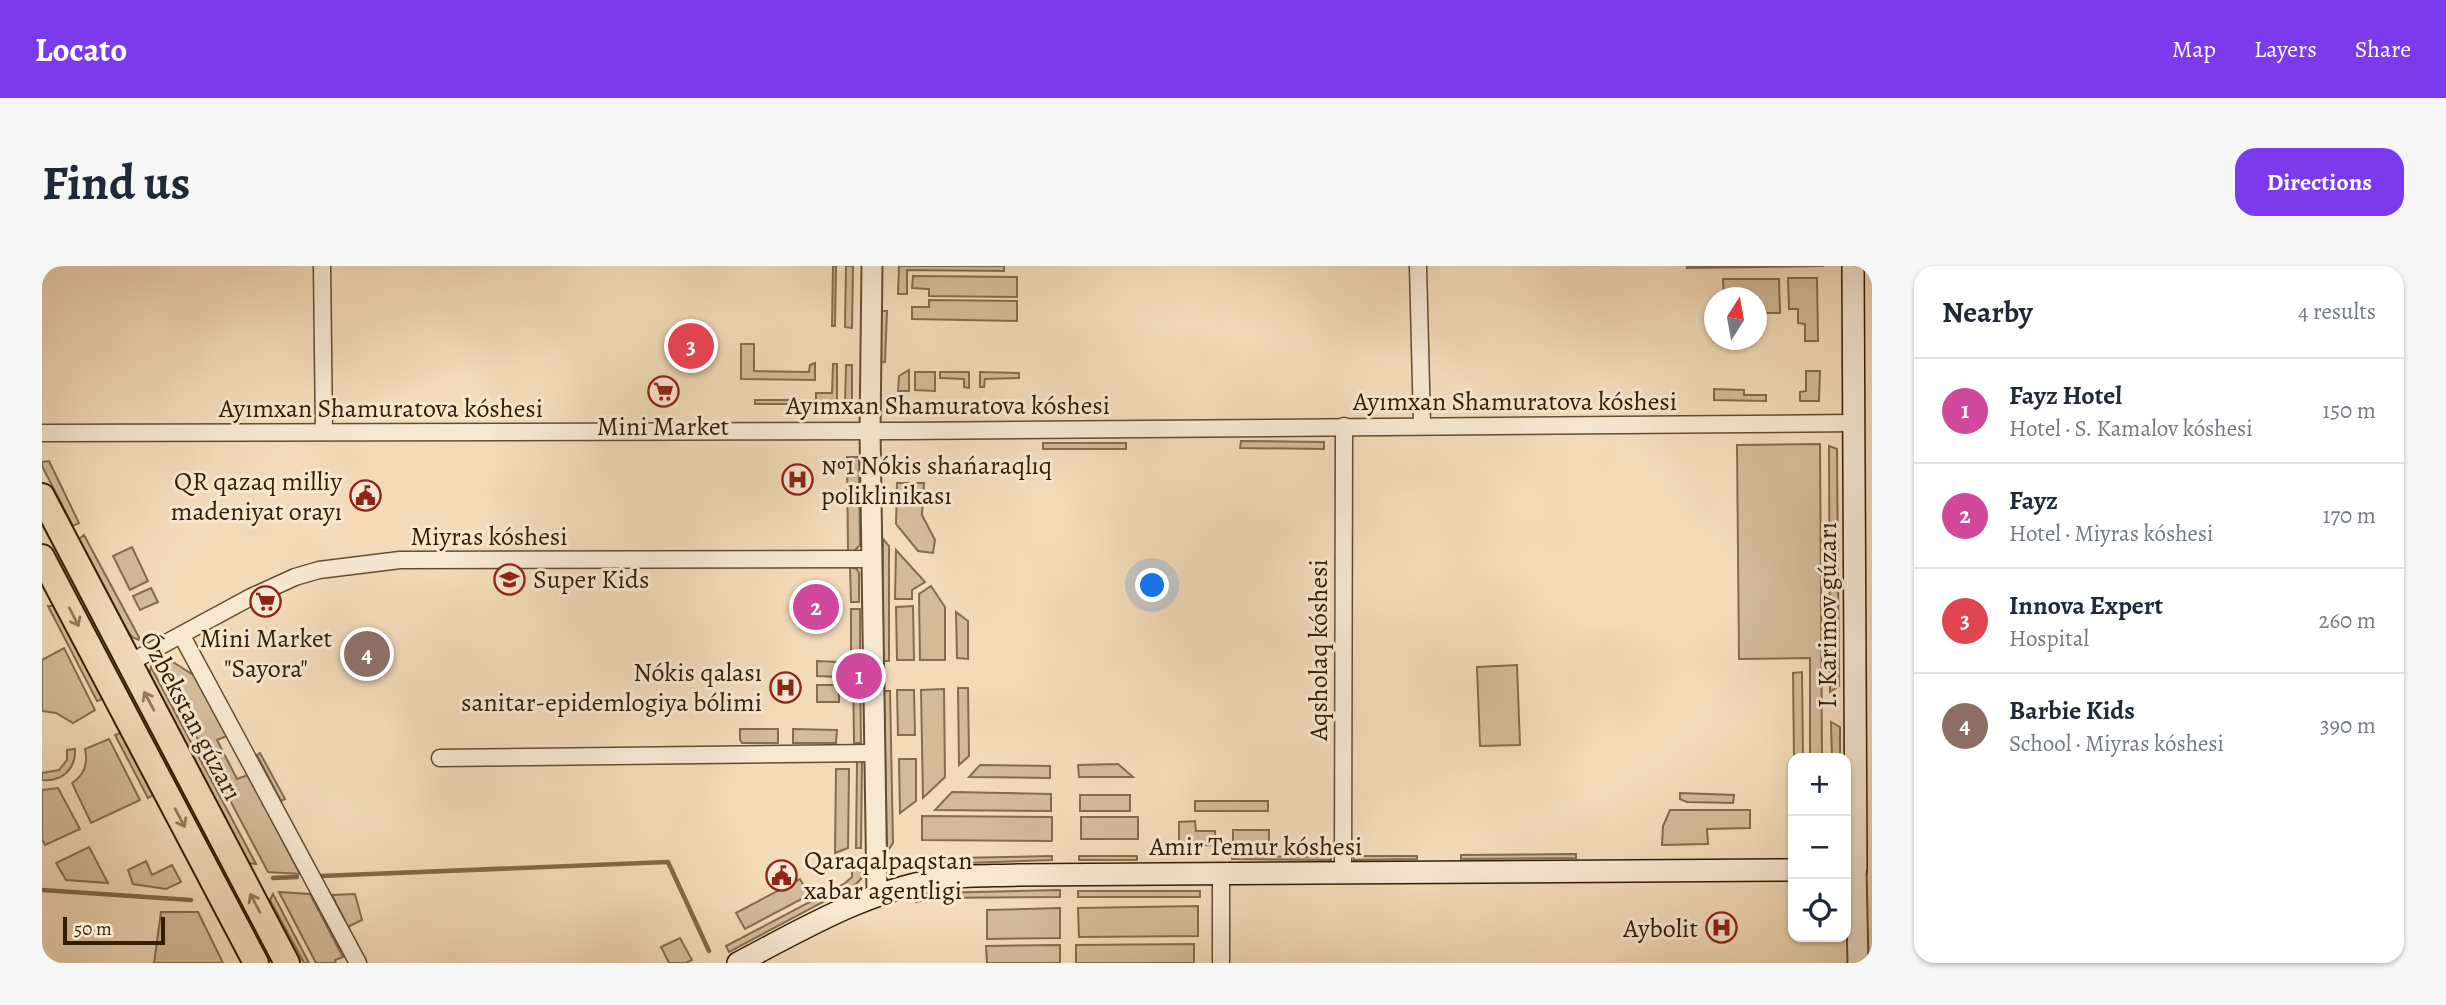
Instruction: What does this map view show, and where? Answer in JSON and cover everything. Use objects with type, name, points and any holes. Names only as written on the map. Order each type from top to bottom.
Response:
[{"type":"main road","name":"I. Karimov gúzarı","points":[[1853,266],[1858,869]]},
{"type":"main road","name":"Ózbekstan gúzarı","points":[[42,496],[287,963]]},
{"type":"main road","points":[[42,557],[50,590],[256,963]]},
{"type":"main road","name":"Amir Temur kóshesi","points":[[738,963],[849,905],[919,884],[962,877],[1788,870]]},
{"type":"street","points":[[322,266],[324,432]]},
{"type":"street","points":[[872,266],[870,431],[877,895]]},
{"type":"street","points":[[1418,266],[1422,425]]},
{"type":"street","name":"Ayımxan Shamuratova kóshesi","points":[[42,433],[870,431],[1854,422]]},
{"type":"street","name":"Aqsholaq kóshesi","points":[[1343,874],[1344,426]]},
{"type":"street","name":"Miyras kóshesi","points":[[129,663],[249,598],[295,577],[319,570],[400,560],[872,559]]},
{"type":"street","name":"Ózbekstan gúzarı","points":[[182,636],[358,963]]},
{"type":"street","points":[[440,758],[875,753]]},
{"type":"street","name":"I. Karimov gúzarı","points":[[1858,869],[1858,963]]},
{"type":"street","points":[[1221,874],[1221,963]]},
{"type":"shaded area","points":[[833,266],[836,266],[835,326],[832,326]]},
{"type":"shaded area","points":[[846,266],[853,266],[852,328],[845,327]]},
{"type":"shaded area","points":[[899,266],[1004,266],[1004,271],[907,270],[907,294],[898,294]]},
{"type":"shaded area","points":[[1687,266],[1824,266],[1687,268]]},
{"type":"shaded area","points":[[913,276],[1017,277],[1017,297],[929,296],[929,289],[912,288]]},
{"type":"shaded area","points":[[1788,278],[1817,278],[1818,341],[1805,341],[1805,324],[1798,323],[1798,309],[1789,309]]},
{"type":"shaded area","points":[[1723,279],[1779,279],[1780,313],[1767,313],[1767,287],[1723,287]]},
{"type":"shaded area","points":[[929,300],[1017,301],[1017,321],[912,319],[912,307],[929,307]]},
{"type":"shaded area","points":[[880,311],[887,311],[885,362],[879,362]]},
{"type":"shaded area","points":[[741,344],[754,344],[754,371],[809,372],[810,365],[815,363],[815,380],[741,379]]},
{"type":"shaded area","points":[[833,364],[837,364],[837,404],[755,404],[755,400],[816,400],[816,393],[832,393]]},
{"type":"shaded area","points":[[846,365],[852,365],[852,404],[845,404]]},
{"type":"shaded area","points":[[909,370],[909,391],[898,391],[899,376]]},
{"type":"shaded area","points":[[1806,371],[1820,371],[1819,401],[1800,401],[1800,392],[1806,391]]},
{"type":"shaded area","points":[[915,372],[935,372],[935,391],[915,390]]},
{"type":"shaded area","points":[[940,372],[969,372],[969,388],[964,387],[964,379],[940,378]]},
{"type":"shaded area","points":[[980,372],[1019,373],[1019,378],[985,379],[984,387],[980,387]]},
{"type":"shaded area","points":[[1714,389],[1744,390],[1744,395],[1766,395],[1766,401],[1714,400]]},
{"type":"shaded area","points":[[1241,441],[1324,442],[1324,449],[1240,448]]},
{"type":"shaded area","points":[[1043,443],[1126,443],[1126,449],[1043,449]]},
{"type":"shaded area","points":[[1820,444],[1822,753],[1810,753],[1810,658],[1739,659],[1737,445]]},
{"type":"shaded area","points":[[1829,446],[1837,449],[1839,686],[1830,692]]},
{"type":"shaded area","points":[[847,457],[859,457],[860,545],[854,551],[848,551]]},
{"type":"shaded area","points":[[49,461],[79,523],[73,526],[42,466],[42,462]]},
{"type":"shaded area","points":[[897,483],[924,483],[922,515],[935,540],[933,553],[918,551],[896,524]]},
{"type":"shaded area","points":[[84,535],[141,641],[132,637],[127,630],[79,539]]},
{"type":"shaded area","points":[[883,539],[889,546],[889,661],[882,661]]},
{"type":"shaded area","points":[[132,547],[148,581],[130,590],[113,556]]},
{"type":"shaded area","points":[[896,550],[925,582],[912,590],[912,599],[895,599]]},
{"type":"shaded area","points":[[850,567],[857,569],[859,573],[859,602],[851,602]]},
{"type":"shaded area","points":[[931,586],[945,607],[945,660],[920,660],[919,594]]},
{"type":"shaded area","points":[[151,588],[158,602],[140,610],[133,596]]},
{"type":"shaded area","points":[[48,606],[55,606],[103,699],[97,701]]},
{"type":"shaded area","points":[[913,606],[914,660],[897,660],[896,607]]},
{"type":"shaded area","points":[[851,609],[860,609],[860,651],[851,651]]},
{"type":"shaded area","points":[[956,612],[968,621],[968,659],[957,658]]},
{"type":"shaded area","points":[[64,648],[95,710],[73,723],[56,713],[42,711],[42,660]]},
{"type":"shaded area","points":[[168,659],[195,676],[227,736],[217,740],[237,779],[248,775],[300,874],[268,872],[158,664]]},
{"type":"shaded area","points":[[817,661],[839,662],[838,677],[817,676]]},
{"type":"shaded area","points":[[860,663],[861,743],[854,743],[853,664]]},
{"type":"shaded area","points":[[1517,665],[1520,745],[1480,746],[1477,667]]},
{"type":"shaded area","points":[[151,667],[256,864],[247,863],[149,676]]},
{"type":"shaded area","points":[[1802,672],[1803,753],[1794,753],[1793,673]]},
{"type":"shaded area","points":[[817,685],[839,685],[839,702],[817,702]]},
{"type":"shaded area","points":[[958,688],[968,688],[969,756],[959,765]]},
{"type":"shaded area","points":[[944,689],[945,777],[923,798],[921,690]]},
{"type":"shaded area","points":[[897,690],[914,690],[915,735],[898,735]]},
{"type":"shaded area","points":[[884,691],[890,691],[893,843],[887,852]]},
{"type":"shaded area","points":[[1831,722],[1840,727],[1840,753],[1832,753]]},
{"type":"shaded area","points":[[740,729],[778,729],[778,743],[742,743]]},
{"type":"shaded area","points":[[793,729],[837,730],[836,743],[793,743]]},
{"type":"shaded area","points":[[121,733],[153,795],[148,798],[115,735]]},
{"type":"shaded area","points":[[109,739],[140,800],[91,823],[72,783],[85,768],[85,749]]},
{"type":"shaded area","points":[[75,749],[73,763],[66,773],[56,779],[42,780],[42,773],[59,770],[67,760],[67,750]]},
{"type":"shaded area","points":[[260,753],[285,799],[281,801],[257,755]]},
{"type":"shaded area","points":[[899,759],[916,759],[916,801],[900,813]]},
{"type":"shaded area","points":[[857,761],[862,761],[861,848],[856,848]]},
{"type":"shaded area","points":[[1118,764],[1133,777],[1079,777],[1078,765]]},
{"type":"shaded area","points":[[980,765],[1050,766],[1050,778],[969,777]]},
{"type":"shaded area","points":[[836,769],[849,769],[848,848],[835,853]]},
{"type":"shaded area","points":[[58,788],[80,829],[45,845],[42,839],[42,790]]},
{"type":"shaded area","points":[[952,792],[1051,794],[1051,811],[935,810]]},
{"type":"shaded area","points":[[1680,793],[1734,795],[1733,803],[1687,802],[1680,799]]},
{"type":"shaded area","points":[[1080,795],[1130,795],[1130,811],[1080,811]]},
{"type":"shaded area","points":[[1195,801],[1268,801],[1268,811],[1195,811]]},
{"type":"shaded area","points":[[1670,810],[1750,810],[1750,828],[1707,829],[1708,844],[1662,845],[1663,826]]},
{"type":"shaded area","points":[[922,816],[1052,817],[1052,841],[922,840]]},
{"type":"shaded area","points":[[1081,817],[1138,817],[1138,839],[1081,839]]},
{"type":"shaded area","points":[[1195,821],[1196,831],[1215,831],[1215,845],[1179,846],[1179,822]]},
{"type":"shaded area","points":[[1233,830],[1269,830],[1269,845],[1233,845]]},
{"type":"shaded area","points":[[89,847],[108,883],[66,880],[56,863]]},
{"type":"shaded area","points":[[1576,854],[1576,858],[1461,859],[1461,855]]},
{"type":"shaded area","points":[[1052,856],[1052,860],[906,865],[906,859]]},
{"type":"shaded area","points":[[1079,856],[1137,856],[1137,860],[1079,860]]},
{"type":"shaded area","points":[[1232,856],[1331,857],[1331,860],[1232,859]]},
{"type":"shaded area","points":[[1354,856],[1417,856],[1417,859],[1354,860]]},
{"type":"shaded area","points":[[146,861],[152,875],[172,865],[181,882],[166,889],[133,884],[128,870]]},
{"type":"shaded area","points":[[862,867],[861,879],[855,885],[729,952],[726,946],[844,884],[852,877],[852,870]]},
{"type":"shaded area","points":[[800,879],[809,895],[745,929],[736,913]]},
{"type":"shaded area","points":[[1060,890],[1060,897],[932,898],[916,902],[914,897],[931,893]]},
{"type":"shaded area","points":[[1078,891],[1200,891],[1200,897],[1078,897]]},
{"type":"shaded area","points":[[279,892],[310,894],[343,957],[335,960],[336,963],[316,963]]},
{"type":"shaded area","points":[[273,894],[309,963],[304,963],[270,900]]},
{"type":"shaded area","points":[[355,894],[362,920],[348,927],[332,895]]},
{"type":"shaded area","points":[[1198,906],[1198,936],[1079,937],[1078,908]]},
{"type":"shaded area","points":[[1060,908],[1060,938],[987,939],[987,910]]},
{"type":"shaded area","points":[[161,912],[198,912],[223,963],[154,963]]},
{"type":"shaded area","points":[[680,938],[692,960],[686,963],[669,963],[661,947]]},
{"type":"shaded area","points":[[1194,944],[1194,963],[1076,963],[1076,945]]},
{"type":"shaded area","points":[[1060,945],[1060,963],[987,963],[986,946]]},
{"type":"waterway","points":[[321,876],[668,862],[709,951]]},
{"type":"waterway","points":[[273,878],[297,877]]},
{"type":"waterway","points":[[42,890],[191,900]]},
{"type":"place","name":"Innova Expert","points":[[691,346]]},
{"type":"place","name":"Mini Market","points":[[663,391]]},
{"type":"place","name":"№1 Nókis shańaraqlıq poliklinikası","points":[[798,480]]},
{"type":"place","name":"QR qazaq milliy madeniyat orayı","points":[[365,496]]},
{"type":"place","name":"Super Kids","points":[[510,579]]},
{"type":"place","name":"Mini Market \"Sayora\"","points":[[266,602]]},
{"type":"place","name":"Fayz","points":[[816,607]]},
{"type":"place","name":"Barbie Kids","points":[[367,654]]},
{"type":"place","name":"Fayz Hotel","points":[[859,676]]},
{"type":"place","name":"Nókis qalası sanitar-epidemlogiya bólimi","points":[[785,687]]},
{"type":"place","name":"Qaraqalpaqstan xabar agentligi","points":[[781,875]]},
{"type":"place","name":"Aybolit","points":[[1721,928]]}]
